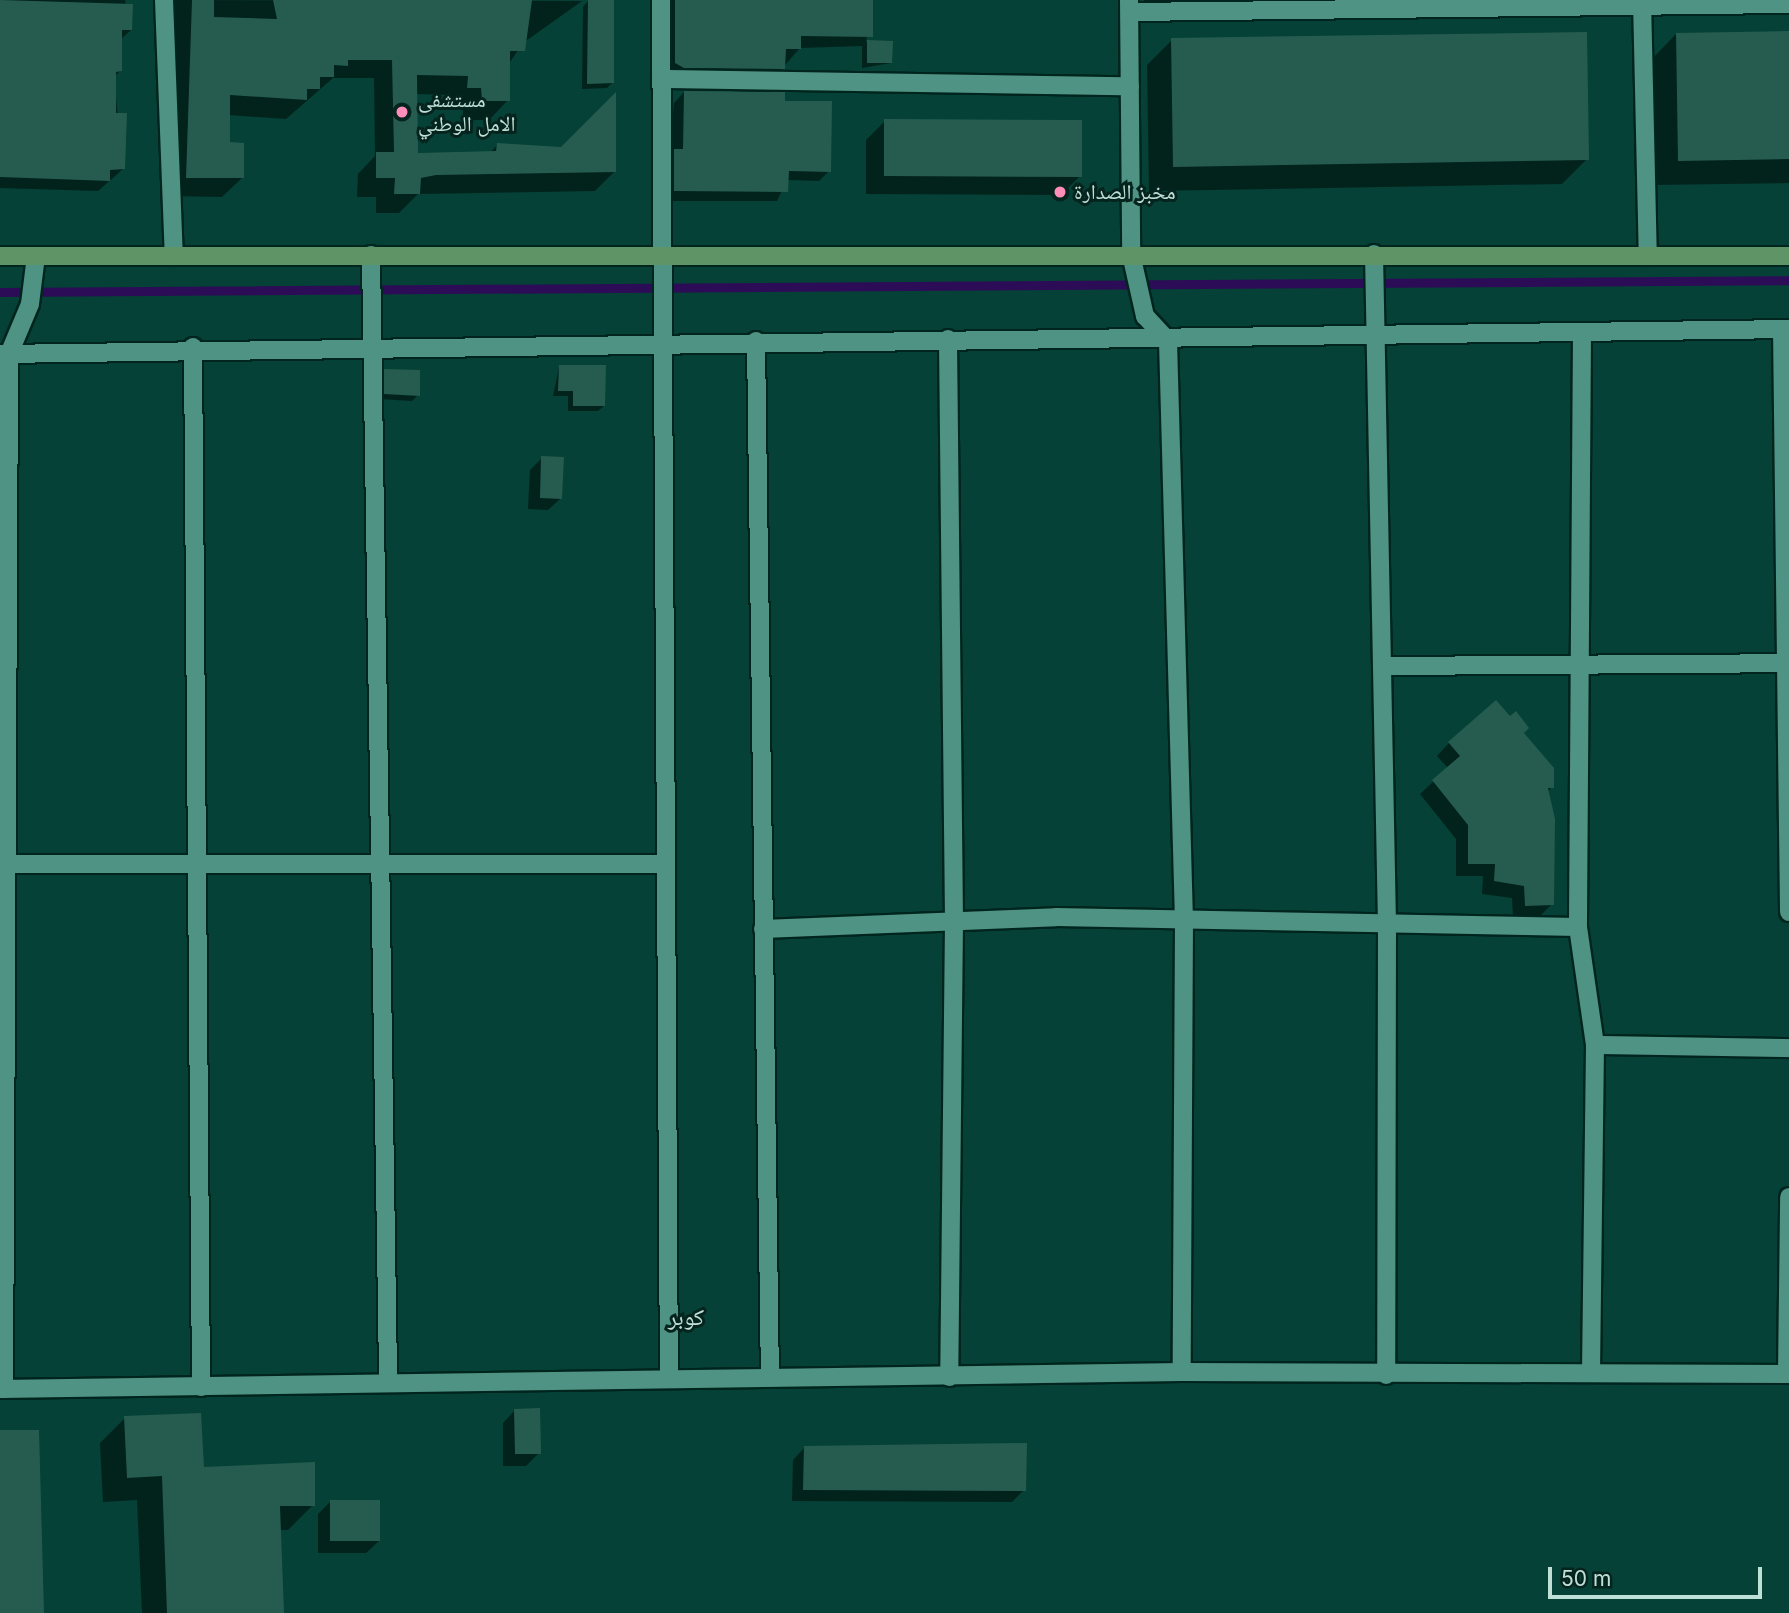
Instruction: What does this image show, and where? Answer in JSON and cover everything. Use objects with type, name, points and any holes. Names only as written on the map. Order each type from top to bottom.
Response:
[{"type":"street","points":[[164,0],[174,256]]},
{"type":"street","points":[[661,0],[662,864],[669,1378]]},
{"type":"street","points":[[1642,3],[1648,256]]},
{"type":"street","points":[[1182,1372],[1184,920],[1168,341],[1136,296],[1132,263],[1130,6],[1789,4]]},
{"type":"street","points":[[661,79],[1130,86]]},
{"type":"street","points":[[371,255],[378,864],[388,1380]]},
{"type":"street","points":[[0,256],[663,255],[1132,263],[1789,256]]},
{"type":"street","points":[[36,256],[30,304],[4,354],[2,1389],[201,1387],[388,1380],[949,1377],[1182,1372],[1386,1375],[1591,1371],[1788,1373],[1789,1197]]},
{"type":"street","points":[[1374,262],[1387,923],[1386,1375]]},
{"type":"street","points":[[4,354],[193,347],[948,339],[1168,341],[1374,334],[1786,329],[1789,912]]},
{"type":"street","points":[[1581,332],[1578,927],[1594,1045],[1591,1371]]},
{"type":"street","points":[[948,339],[954,921],[949,1377]]},
{"type":"street","points":[[756,341],[770,1377]]},
{"type":"street","points":[[193,347],[201,1387]]},
{"type":"street","points":[[1384,666],[1788,663]]},
{"type":"street","points":[[1,864],[662,864]]},
{"type":"street","points":[[763,929],[954,921],[1184,920],[1578,927]]},
{"type":"street","points":[[1594,1045],[1789,1048]]},
{"type":"building","points":[[0,0],[133,4],[132,30],[122,30],[122,71],[116,72],[116,113],[127,113],[125,169],[110,170],[110,181],[0,177]]},
{"type":"building","points":[[192,0],[214,0],[214,17],[277,19],[273,0],[532,0],[525,51],[510,51],[510,101],[482,101],[481,88],[467,88],[468,76],[417,75],[418,153],[496,151],[497,143],[561,147],[616,92],[616,172],[436,175],[421,178],[420,194],[394,194],[395,178],[376,178],[376,152],[394,152],[392,60],[348,60],[348,66],[334,65],[334,77],[320,77],[320,89],[307,89],[307,100],[230,95],[230,142],[244,143],[244,178],[186,178]]},
{"type":"building","points":[[588,0],[614,0],[614,83],[587,84]]},
{"type":"building","points":[[675,0],[873,0],[873,37],[801,36],[801,49],[786,49],[785,69],[684,68],[675,63]]},
{"type":"building","points":[[1789,31],[1789,159],[1678,161],[1676,33]]},
{"type":"building","points":[[1587,32],[1589,160],[1173,167],[1171,38]]},
{"type":"building","points":[[867,40],[893,41],[892,63],[867,63]]},
{"type":"building","points":[[684,91],[785,92],[785,101],[832,101],[831,172],[789,171],[788,192],[674,191],[674,149],[683,149]]},
{"type":"building","points":[[884,119],[1082,120],[1082,177],[884,176]]},
{"type":"building","points":[[559,365],[606,365],[605,406],[573,406],[573,391],[558,391]]},
{"type":"building","points":[[384,369],[420,370],[420,396],[384,394]]},
{"type":"building","points":[[541,456],[564,457],[562,499],[540,498]]},
{"type":"building","points":[[1496,700],[1510,716],[1516,711],[1529,728],[1524,733],[1554,768],[1554,788],[1548,788],[1555,819],[1554,905],[1525,906],[1524,886],[1494,881],[1495,864],[1468,864],[1468,825],[1432,780],[1460,756],[1448,742]]},
{"type":"building","points":[[540,1408],[541,1454],[515,1454],[514,1409]]},
{"type":"building","points":[[201,1413],[204,1467],[315,1462],[315,1506],[280,1506],[284,1613],[167,1613],[162,1476],[127,1478],[124,1416]]},
{"type":"building","points":[[0,1430],[39,1430],[44,1613],[0,1613]]},
{"type":"building","points":[[1027,1443],[1026,1491],[803,1490],[804,1446]]},
{"type":"building","points":[[330,1500],[380,1500],[380,1541],[330,1541]]},
{"type":"waterway","points":[[0,292],[1789,280]]},
{"type":"place","name":"مستشفى الامل الوطني","points":[[402,112]]},
{"type":"place","name":"مخبز الصدارة","points":[[1060,192]]},
{"type":"district","name":"كوبر","points":[[686,1317]]}]
